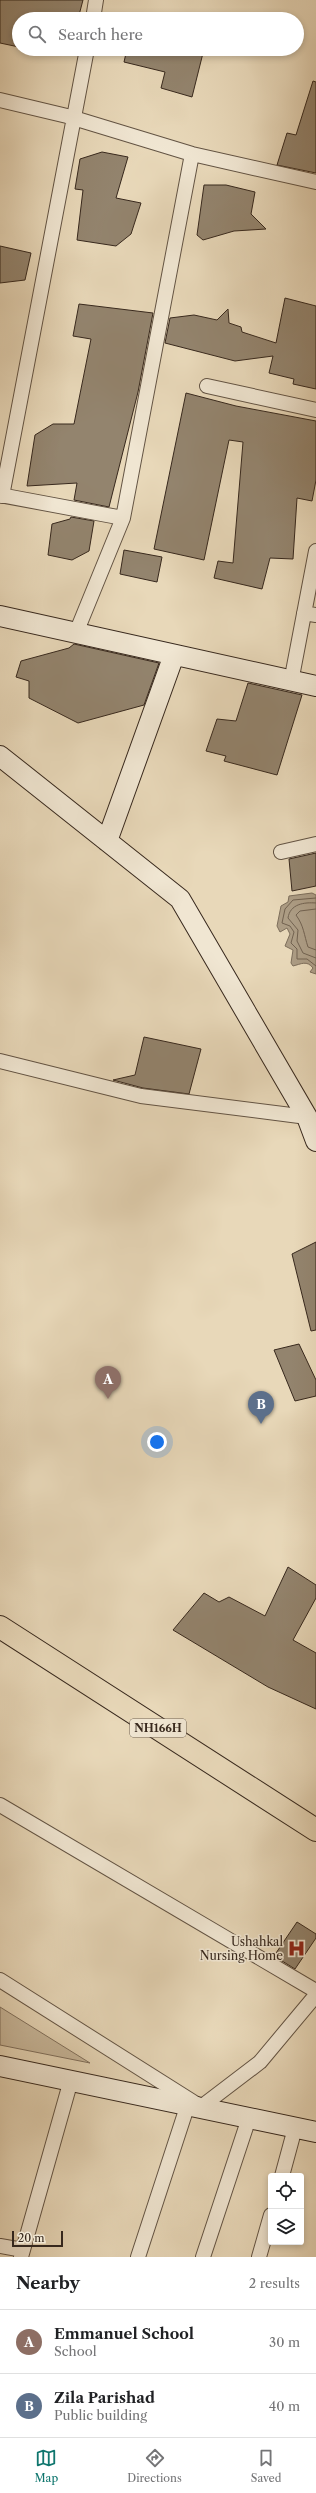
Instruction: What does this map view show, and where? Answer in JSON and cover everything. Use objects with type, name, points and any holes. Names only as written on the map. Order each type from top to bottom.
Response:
[{"type":"highway","name":"NH166H","points":[[0,1627],[316,1830]]},
{"type":"main road","points":[[0,616],[291,682],[316,686]]},
{"type":"main road","points":[[107,841],[174,655]]},
{"type":"main road","points":[[0,756],[180,899],[307,1117],[316,1141]]},
{"type":"main road","points":[[0,2066],[316,2132]]},
{"type":"street","points":[[94,12],[96,0]]},
{"type":"street","points":[[86,56],[1,496],[123,518]]},
{"type":"street","points":[[0,100],[75,118],[192,154],[316,182]]},
{"type":"street","points":[[76,633],[123,518],[192,154]]},
{"type":"street","points":[[207,386],[316,410]]},
{"type":"street","points":[[291,682],[310,614],[316,551]]},
{"type":"street","points":[[281,852],[316,844]]},
{"type":"street","points":[[0,1061],[141,1096],[307,1117]]},
{"type":"street","points":[[0,1805],[316,1991]]},
{"type":"street","points":[[0,1980],[194,2106]]},
{"type":"street","points":[[138,2257],[194,2106],[260,2062],[316,1995]]},
{"type":"street","points":[[0,2246],[22,2254],[71,2080]]},
{"type":"street","points":[[203,2257],[249,2118]]},
{"type":"street","points":[[283,2173],[296,2128]]},
{"type":"street","points":[[259,2257],[268,2226]]},
{"type":"shaded area","points":[[0,2007],[90,2063],[0,2045]]},
{"type":"water","points":[[312,893],[316,895],[316,974],[310,972],[313,968],[306,963],[293,966],[291,963],[293,950],[285,946],[290,934],[287,928],[280,932],[277,926],[281,906],[288,902],[289,896]]},
{"type":"building","points":[[0,0],[83,0],[80,12],[12,12],[12,46],[0,43]]},
{"type":"building","points":[[125,56],[202,56],[192,97],[161,88],[165,72],[124,62]]},
{"type":"building","points":[[313,81],[316,82],[316,173],[277,165],[287,133],[296,135]]},
{"type":"building","points":[[102,152],[128,157],[116,198],[141,203],[131,234],[116,246],[77,240],[83,190],[75,189],[80,159]]},
{"type":"building","points":[[204,185],[226,185],[255,192],[251,214],[266,229],[234,231],[203,240],[197,235]]},
{"type":"building","points":[[0,246],[31,253],[25,280],[0,283]]},
{"type":"building","points":[[285,298],[316,306],[316,389],[293,384],[294,379],[269,373],[273,356],[235,361],[165,343],[170,318],[194,315],[217,320],[228,309],[229,323],[241,327],[242,332],[276,343]]},
{"type":"building","points":[[79,304],[153,313],[138,392],[109,507],[74,500],[77,483],[27,486],[35,435],[53,424],[74,424],[91,339],[73,336]]},
{"type":"building","points":[[186,393],[236,406],[316,421],[316,480],[312,501],[297,498],[293,559],[270,558],[262,589],[214,578],[218,561],[233,563],[243,442],[229,440],[204,560],[154,549]]},
{"type":"building","points":[[71,517],[94,521],[89,551],[72,560],[48,555],[52,524],[70,519]]},
{"type":"building","points":[[124,550],[162,557],[157,582],[120,574]]},
{"type":"building","points":[[74,644],[159,663],[144,705],[78,723],[29,698],[29,681],[16,677],[21,661],[69,648]]},
{"type":"building","points":[[248,683],[302,695],[277,775],[224,761],[226,756],[206,751],[217,719],[236,721]]},
{"type":"building","points":[[316,853],[316,886],[292,891],[289,859]]},
{"type":"building","points":[[144,1037],[201,1049],[189,1094],[143,1088],[113,1080],[135,1075]]},
{"type":"building","points":[[316,1242],[316,1330],[311,1331],[292,1254]]},
{"type":"building","points":[[299,1344],[316,1380],[316,1396],[295,1401],[274,1350]]},
{"type":"building","points":[[288,1567],[316,1585],[316,1598],[293,1640],[316,1653],[316,1709],[268,1687],[173,1630],[204,1593],[219,1602],[229,1597],[265,1616]]},
{"type":"building","points":[[297,1922],[316,1934],[316,1938],[295,1969],[274,1956]]},
{"type":"place","name":"Emmanuel School","points":[[108,1399]]},
{"type":"place","name":"Zila Parishad","points":[[261,1424]]},
{"type":"place","name":"Ushahkal Nursing Home","points":[[296,1949]]}]
